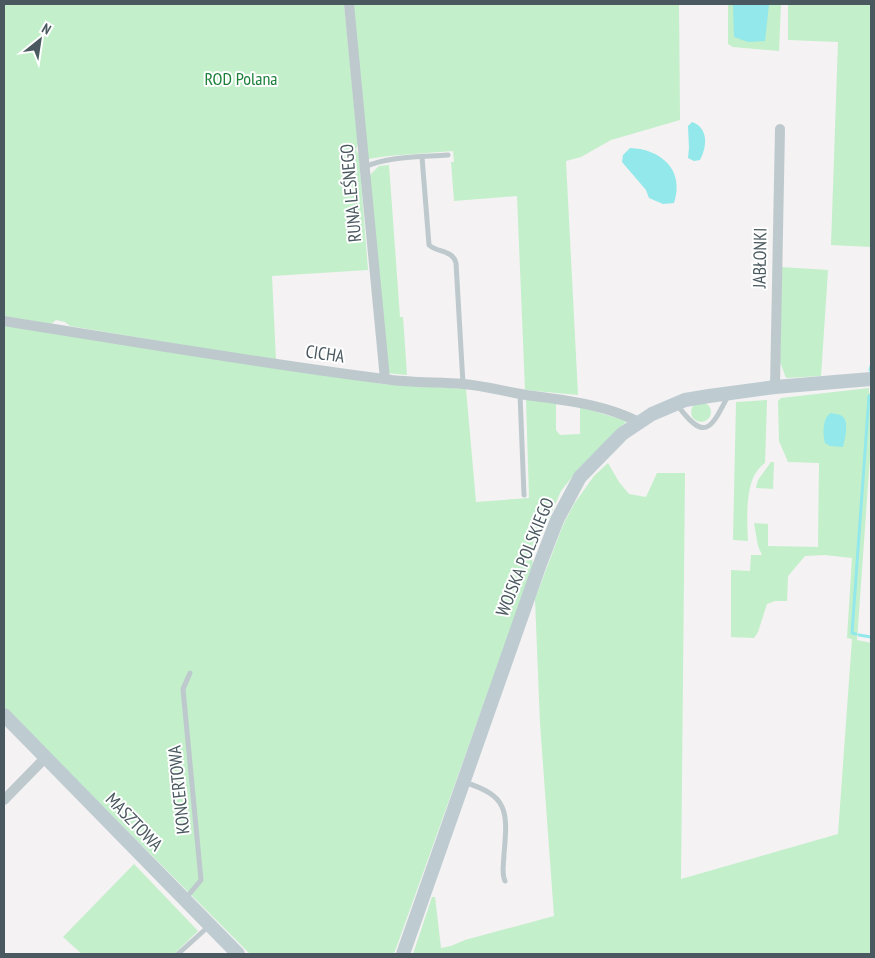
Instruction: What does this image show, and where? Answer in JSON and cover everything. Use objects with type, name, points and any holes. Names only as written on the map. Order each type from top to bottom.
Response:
[{"type":"street","name":"RUNA LEŚNEGO","points":[[349,4],[385,379]]},
{"type":"street","name":"JABŁONKI","points":[[775,387],[780,129]]},
{"type":"street","name":"CICHA","points":[[4,321],[193,352],[424,384],[463,384],[591,404],[630,417],[639,422]]},
{"type":"street","name":"WOJSKA POLSKIEGO","points":[[403,954],[540,564],[557,520],[580,477],[622,434],[639,422],[676,403],[685,400],[775,387],[871,379]]},
{"type":"street","name":"MASZTOWA","points":[[4,715],[238,954]]},
{"type":"street","points":[[4,800],[46,758]]},
{"type":"lane","points":[[364,167],[390,160],[448,155]]},
{"type":"lane","points":[[422,157],[429,245],[437,252],[449,253],[455,258],[456,263],[463,384]]},
{"type":"lane","points":[[676,403],[693,424],[706,427],[714,423],[729,393]]},
{"type":"lane","points":[[520,394],[524,495]]},
{"type":"lane","name":"KONCERTOWA","points":[[184,900],[201,880],[182,689],[190,673]]},
{"type":"lane","points":[[463,782],[490,792],[502,806],[505,815],[506,833],[503,872],[505,881]]},
{"type":"lane","points":[[178,954],[209,926]]},
{"type":"green space","name":"ROD Polana","points":[[4,4],[344,4],[368,270],[272,276],[276,361],[70,326],[65,322],[56,320],[51,324],[4,316]]},
{"type":"green space","points":[[352,4],[679,4],[680,120],[611,140],[581,157],[566,161],[578,395],[525,390],[517,196],[454,201],[451,162],[454,162],[453,151],[368,159]]},
{"type":"green space","points":[[728,4],[781,4],[779,51],[733,47],[728,44]]},
{"type":"green space","points":[[788,4],[871,4],[871,247],[831,245],[838,42],[788,40]]},
{"type":"green space","points":[[389,165],[400,317],[403,317],[407,375],[387,373],[369,176],[379,166]]},
{"type":"green space","points":[[781,267],[828,270],[821,376],[786,378],[780,362]]},
{"type":"green space","points":[[4,324],[383,384],[466,389],[476,502],[529,498],[526,399],[556,403],[556,430],[560,435],[580,434],[580,407],[627,421],[580,467],[561,491],[532,557],[533,566],[394,954],[250,954],[4,707]]},
{"type":"green space","points":[[869,388],[869,393],[871,393],[871,443],[857,640],[871,643],[871,954],[413,954],[432,897],[435,897],[441,948],[554,916],[540,723],[535,599],[563,525],[574,504],[594,476],[608,463],[619,482],[629,494],[646,497],[657,473],[685,473],[681,879],[838,834],[852,639],[847,638],[852,558],[825,555],[805,556],[788,576],[787,601],[775,601],[767,604],[758,632],[754,638],[731,637],[731,570],[750,571],[751,555],[762,555],[758,546],[754,523],[768,524],[768,546],[818,547],[819,463],[788,462],[779,441],[778,401],[781,398]]},
{"type":"green space","points":[[767,400],[765,463],[757,471],[750,486],[747,524],[748,541],[733,540],[736,402]]},
{"type":"green space","points":[[701,402],[708,405],[711,412],[708,419],[701,422],[694,419],[691,412],[694,405]]},
{"type":"green space","points":[[771,462],[774,462],[773,489],[756,488],[758,480]]},
{"type":"green space","points":[[134,864],[198,931],[174,954],[82,954],[63,937]]},
{"type":"water","points":[[733,4],[769,4],[765,41],[748,42],[734,37]]},
{"type":"water","points":[[692,122],[698,125],[705,138],[700,160],[694,161],[688,158],[688,126]]},
{"type":"water","points":[[630,148],[651,152],[668,164],[673,171],[676,181],[677,191],[674,203],[663,204],[649,198],[646,190],[622,162],[623,155]]},
{"type":"water","points":[[831,413],[841,415],[845,419],[846,431],[843,447],[830,446],[825,443],[825,422]]},
{"type":"waterway","points":[[870,370],[871,366]]},
{"type":"waterway","points":[[856,634],[852,633],[869,396]]},
{"type":"waterway","points":[[859,635],[871,637]]}]
